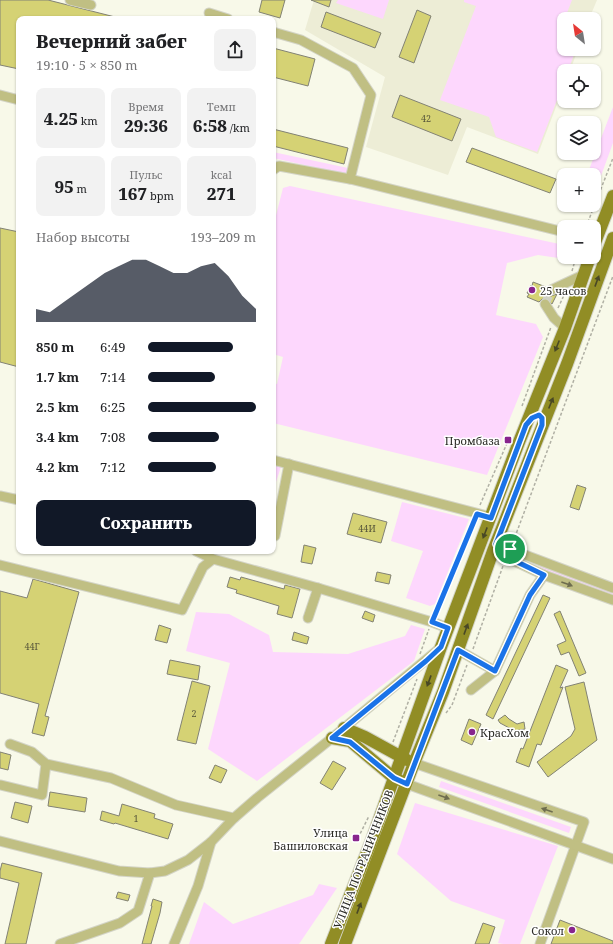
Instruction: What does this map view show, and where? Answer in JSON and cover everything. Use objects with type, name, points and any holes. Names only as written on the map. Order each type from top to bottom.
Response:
[{"type":"main road","points":[[601,226],[613,196]]},
{"type":"main road","name":"УЛИЦА ПОГРАНИЧНИКОВ","points":[[345,944],[430,725],[495,548],[613,238]]},
{"type":"main road","name":"УЛИЦА ПОГРАНИЧНИКОВ","points":[[331,944],[371,842],[448,628],[564,328],[587,264]]},
{"type":"main road","points":[[546,375],[547,383],[550,385],[556,384],[560,380]]},
{"type":"main road","points":[[526,425],[532,418],[539,415],[542,418],[542,425]]},
{"type":"main road","points":[[344,728],[365,737],[401,758],[414,763]]},
{"type":"main road","points":[[332,738],[350,742],[394,778],[407,784]]},
{"type":"street","points":[[70,0],[91,5]]},
{"type":"street","points":[[209,13],[218,16]]},
{"type":"street","points":[[276,33],[301,40],[353,68],[371,95],[350,179]]},
{"type":"street","points":[[0,95],[16,99]]},
{"type":"street","points":[[276,168],[279,166],[350,179],[557,230]]},
{"type":"street","points":[[551,290],[582,275]]},
{"type":"street","points":[[545,304],[554,318],[564,328]]},
{"type":"street","points":[[276,461],[491,518]]},
{"type":"street","points":[[276,531],[289,464]]},
{"type":"street","points":[[0,496],[16,499]]},
{"type":"street","points":[[495,548],[613,588]]},
{"type":"street","points":[[508,553],[544,575],[613,600]]},
{"type":"street","points":[[202,554],[213,559],[318,588],[448,628]]},
{"type":"street","points":[[0,565],[182,610],[203,567],[213,559]]},
{"type":"street","points":[[470,690],[495,671],[530,595],[544,575]]},
{"type":"street","points":[[308,618],[318,588]]},
{"type":"street","points":[[521,590],[530,595]]},
{"type":"street","points":[[0,841],[119,871],[150,873],[165,871],[188,860],[211,842],[234,818],[257,798],[426,661],[441,647]]},
{"type":"street","points":[[458,650],[495,671]]},
{"type":"street","points":[[10,744],[32,752],[46,764],[111,778],[176,805],[234,818]]},
{"type":"street","points":[[414,763],[584,822],[540,944]]},
{"type":"street","points":[[0,786],[42,795],[46,764]]},
{"type":"street","points":[[407,784],[613,859]]},
{"type":"street","points":[[174,944],[198,886],[211,842]]},
{"type":"street","points":[[60,944],[120,923],[138,911],[150,873]]},
{"type":"path","points":[[589,220],[613,158]]},
{"type":"path","points":[[521,409],[574,264]]},
{"type":"path","points":[[443,716],[452,705],[613,276]]},
{"type":"path","points":[[419,657],[432,622],[510,435]]},
{"type":"shaded area","points":[[314,0],[597,0],[592,12],[557,12],[557,56],[575,56],[573,64],[557,64],[557,104],[538,154],[467,127],[448,175],[366,147],[385,77],[305,30]]},
{"type":"shaded area","points":[[338,0],[389,0],[383,19],[336,3]]},
{"type":"shaded area","points":[[464,0],[572,0],[567,12],[557,12],[557,56],[573,56],[571,64],[557,64],[557,100],[537,152],[496,137],[489,117],[440,100],[476,6],[464,2]]},
{"type":"shaded area","points":[[613,107],[613,143],[601,176],[601,168],[590,168],[593,160],[601,160],[601,138]]},
{"type":"shaded area","points":[[276,153],[348,168],[346,174],[276,159]]},
{"type":"shaded area","points":[[290,186],[557,243],[557,258],[538,255],[507,263],[496,315],[536,324],[543,337],[487,475],[276,424],[276,384],[283,357],[276,355],[276,215],[283,188]]},
{"type":"shaded area","points":[[276,466],[281,467],[276,482]]},
{"type":"shaded area","points":[[402,502],[469,519],[435,604],[430,606],[406,598],[423,551],[391,541]]},
{"type":"shaded area","points":[[540,566],[613,592],[613,596],[539,568]]},
{"type":"shaded area","points":[[196,612],[229,614],[269,635],[273,652],[348,654],[405,636],[411,625],[425,629],[414,661],[257,781],[208,749],[230,663],[186,651]]},
{"type":"shaded area","points":[[441,781],[571,827],[569,833],[439,787]]},
{"type":"shaded area","points":[[415,803],[558,846],[520,944],[498,943],[505,920],[451,901],[397,854]]},
{"type":"shaded area","points":[[319,884],[337,888],[299,944],[189,944],[204,902],[233,924],[313,895]]},
{"type":"building","points":[[0,0],[48,0],[111,16],[16,16],[16,68],[0,65]]},
{"type":"building","points":[[262,0],[285,0],[280,18],[259,12]]},
{"type":"building","points":[[311,0],[331,0],[329,7]]},
{"type":"building","points":[[417,10],[431,16],[414,63],[399,57]]},
{"type":"building","points":[[326,12],[381,33],[375,48],[321,27]]},
{"type":"building","points":[[276,49],[315,59],[308,86],[276,78]]},
{"type":"building","points":[[400,95],[461,119],[452,141],[392,117]]},
{"type":"building","points":[[276,130],[348,148],[344,164],[276,147]]},
{"type":"building","points":[[472,148],[556,179],[550,193],[466,162]]},
{"type":"building","points":[[0,228],[16,231],[16,366],[0,362]]},
{"type":"building","points":[[533,282],[546,287],[545,292],[548,295],[551,296],[557,294],[552,304],[547,299],[542,299],[539,302],[527,297],[529,294],[527,293]]},
{"type":"building","points":[[577,485],[586,488],[579,510],[570,507]]},
{"type":"building","points":[[353,513],[387,522],[381,543],[347,534]]},
{"type":"building","points":[[304,545],[316,548],[312,564],[301,562]]},
{"type":"building","points":[[377,572],[391,575],[389,584],[375,581]]},
{"type":"building","points":[[230,577],[240,580],[241,577],[284,589],[285,585],[300,589],[292,618],[277,614],[279,606],[236,593],[237,590],[227,587]]},
{"type":"building","points":[[33,579],[79,592],[45,716],[49,717],[44,736],[32,733],[39,704],[0,693],[0,591],[27,598]]},
{"type":"building","points":[[543,595],[550,598],[493,719],[486,715]]},
{"type":"building","points":[[365,611],[375,615],[373,622],[362,618]]},
{"type":"building","points":[[560,611],[586,673],[579,676],[569,652],[561,655],[557,645],[566,641],[554,614]]},
{"type":"building","points":[[159,625],[171,629],[167,643],[155,640]]},
{"type":"building","points":[[294,632],[309,637],[307,644],[292,640]]},
{"type":"building","points":[[170,660],[200,666],[198,680],[167,674]]},
{"type":"building","points":[[556,665],[568,670],[560,688],[563,687],[541,745],[537,744],[529,767],[516,762],[521,748],[523,749]]},
{"type":"building","points":[[192,681],[210,686],[196,744],[177,740]]},
{"type":"building","points":[[584,682],[597,740],[548,777],[537,762],[571,736],[575,729],[565,687]]},
{"type":"building","points":[[505,715],[517,724],[524,722],[525,729],[515,731],[500,723],[498,720]]},
{"type":"building","points":[[469,719],[481,724],[472,745],[461,740]]},
{"type":"building","points":[[0,752],[11,755],[8,770],[0,768]]},
{"type":"building","points":[[333,761],[346,768],[332,790],[320,783]]},
{"type":"building","points":[[215,765],[227,770],[221,783],[209,778]]},
{"type":"building","points":[[50,792],[87,798],[85,812],[48,806]]},
{"type":"building","points":[[15,802],[32,806],[28,823],[11,818]]},
{"type":"building","points":[[122,804],[155,814],[154,818],[173,824],[168,839],[100,820],[102,811],[119,816]]},
{"type":"building","points":[[2,863],[42,873],[26,944],[5,944],[19,883],[0,878]]},
{"type":"building","points":[[118,892],[130,895],[128,901],[116,898]]},
{"type":"building","points":[[153,899],[162,902],[160,913],[151,944],[142,944],[152,906]]},
{"type":"building","name":"Сокол","points":[[560,920],[613,941],[613,944],[551,944]]},
{"type":"building","points":[[483,923],[495,927],[489,944],[475,944]]},
{"type":"tunnel","points":[[545,304],[551,290]]},
{"type":"place","name":"25 часов","points":[[532,290]]},
{"type":"place","name":"Промбаза","points":[[508,440]]},
{"type":"place","name":"КрасХом","points":[[472,732]]},
{"type":"place","name":"Улица Башиловская","points":[[356,838]]},
{"type":"place","name":"Сокол","points":[[572,930]]},
{"type":"route","points":[[539,415],[542,418],[542,425],[496,544],[510,549],[507,557],[544,575],[530,595],[495,671],[458,650],[407,784],[394,778],[350,742],[332,738],[441,647],[448,628],[432,622],[477,514],[491,518],[526,425],[532,418],[539,415]]}]
